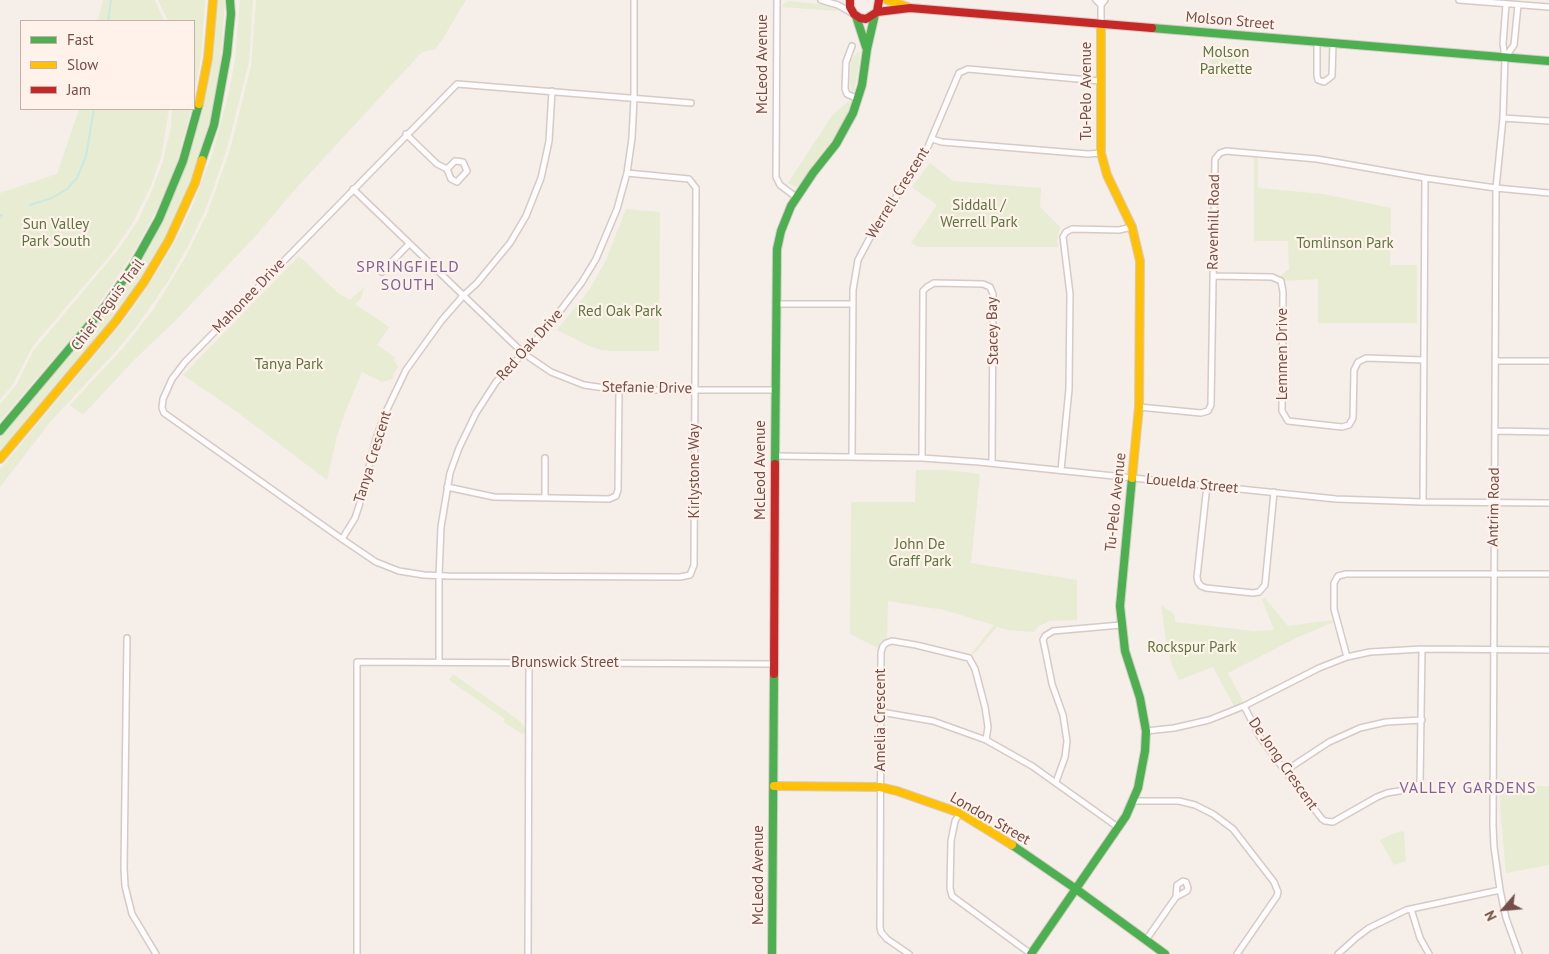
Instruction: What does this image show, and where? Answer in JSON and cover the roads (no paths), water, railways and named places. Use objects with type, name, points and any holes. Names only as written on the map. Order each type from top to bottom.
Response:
[{"type":"street","name":"Chief Peguis Trail","points":[[0,431],[107,304],[134,264],[159,219],[178,176],[197,116],[208,58],[213,0]]},
{"type":"street","name":"Chief Peguis Trail","points":[[0,459],[116,321],[144,282],[169,240],[195,183],[214,126],[225,71],[231,0]]},
{"type":"street","name":"Red Oak Drive","points":[[439,662],[441,521],[447,487],[459,448],[476,413],[496,382],[548,327],[582,282],[607,234],[617,209],[627,173],[632,138],[634,0]]},
{"type":"street","name":"McLeod Avenue","points":[[772,954],[776,259],[778,240],[786,216],[796,196],[780,185],[776,177],[777,0]]},
{"type":"street","points":[[821,0],[838,5],[855,15]]},
{"type":"street","points":[[850,0],[850,7],[855,15],[867,49]]},
{"type":"street","points":[[796,196],[836,144],[858,99],[867,49],[879,0]]},
{"type":"street","name":"Molson Street","points":[[887,0],[910,8]]},
{"type":"street","points":[[1096,0],[1102,2],[1101,24]]},
{"type":"street","points":[[1459,0],[1549,7]]},
{"type":"street","name":"Antrim Road","points":[[1506,4],[1502,44],[1505,58],[1503,118],[1496,188],[1493,825],[1494,854],[1500,890],[1506,918],[1519,954]]},
{"type":"street","points":[[1505,58],[1514,46],[1518,5]]},
{"type":"street","name":"Molson Street","points":[[855,15],[866,19],[876,13],[910,8],[1549,61]]},
{"type":"street","name":"Tu-Pelo Avenue","points":[[1031,954],[1119,829],[1133,801],[1141,774],[1146,731],[1142,706],[1126,657],[1121,625],[1120,594],[1140,407],[1140,261],[1132,226],[1107,175],[1101,153],[1101,24]]},
{"type":"street","points":[[1317,42],[1316,75],[1318,80],[1324,82],[1332,76],[1333,43]]},
{"type":"street","points":[[852,46],[846,62],[845,89],[847,94],[858,99]]},
{"type":"street","name":"Werrell Crescent","points":[[852,458],[852,304],[854,277],[858,260],[874,230],[924,156],[959,73],[963,70],[1100,81]]},
{"type":"street","name":"Mahonee Drive","points":[[439,576],[407,573],[388,568],[376,562],[168,416],[162,408],[162,403],[172,379],[185,362],[457,84],[691,103]]},
{"type":"street","name":"Tanya Crescent","points":[[342,539],[359,506],[376,439],[406,370],[429,336],[463,296],[477,284],[510,243],[532,201],[541,178],[549,141],[552,91]]},
{"type":"street","points":[[1503,118],[1549,121]]},
{"type":"street","points":[[406,134],[437,164],[447,169]]},
{"type":"street","points":[[932,139],[951,143],[1079,154],[1101,153]]},
{"type":"street","name":"Ravenhill Road","points":[[1140,407],[1201,413],[1208,411],[1212,405],[1215,160],[1220,152],[1317,159],[1425,178],[1549,193]]},
{"type":"street","name":"Kirlystone Way","points":[[439,576],[680,577],[690,575],[694,565],[696,188],[689,179],[627,173]]},
{"type":"street","points":[[1423,502],[1425,178]]},
{"type":"street","name":"Stefanie Drive","points":[[353,189],[523,353],[551,372],[584,385],[620,390],[775,390]]},
{"type":"street","points":[[1061,470],[1068,398],[1070,294],[1063,237],[1069,230],[1075,228],[1119,230],[1132,226]]},
{"type":"street","points":[[382,272],[409,244]]},
{"type":"street","name":"Lemmen Drive","points":[[1213,276],[1272,277],[1281,281],[1283,292],[1282,411],[1288,420],[1342,427],[1349,425],[1353,418],[1354,370],[1358,362],[1366,358],[1424,360]]},
{"type":"street","name":"Stacey Bay","points":[[922,458],[923,291],[926,286],[934,283],[983,284],[990,287],[994,294],[992,463]]},
{"type":"street","points":[[776,304],[852,304]]},
{"type":"street","points":[[1495,360],[1549,361]]},
{"type":"street","points":[[447,487],[487,497],[609,498],[616,496],[618,490],[620,390]]},
{"type":"street","points":[[1495,431],[1549,432]]},
{"type":"street","name":"Louelda Street","points":[[775,456],[922,458],[992,463],[1336,499],[1423,502],[1549,502]]},
{"type":"street","points":[[545,498],[546,458]]},
{"type":"street","points":[[1207,485],[1198,582],[1206,588],[1253,593],[1259,592],[1265,585],[1274,492]]},
{"type":"street","points":[[1347,657],[1334,609],[1334,583],[1338,576],[1346,574],[1549,574]]},
{"type":"street","points":[[1056,782],[1065,757],[1067,741],[1064,720],[1052,684],[1043,640],[1045,636],[1053,631],[1121,625]]},
{"type":"street","points":[[127,638],[125,886],[132,914],[156,954]]},
{"type":"street","name":"Amelia Crescent","points":[[909,954],[880,932],[881,652],[883,646],[892,641],[916,644],[969,658],[976,669],[985,707],[988,727],[986,740]]},
{"type":"street","points":[[1146,731],[1174,728],[1209,720],[1244,706],[1319,668],[1347,657],[1381,651],[1422,649],[1549,650]]},
{"type":"street","name":"De Jong Crescent","points":[[1244,706],[1260,737],[1285,771],[1322,819],[1333,822],[1377,797],[1387,793],[1412,789],[1418,786],[1422,779],[1422,649]]},
{"type":"street","name":"Brunswick Street","points":[[357,954],[357,662],[773,664]]},
{"type":"street","points":[[528,954],[529,663]]},
{"type":"street","points":[[881,712],[933,721],[986,740],[1056,782],[1119,829]]},
{"type":"street","points":[[1285,771],[1329,742],[1360,728],[1386,722],[1422,720]]},
{"type":"street","name":"London Street","points":[[774,786],[880,787],[960,813],[1076,889],[1165,954]]},
{"type":"street","points":[[1133,801],[1179,801],[1195,805],[1213,814],[1233,829],[1274,882],[1278,892],[1277,896],[1237,954]]},
{"type":"street","points":[[960,813],[955,821],[951,841],[950,888],[952,896],[1031,954]]},
{"type":"street","points":[[1338,954],[1356,936],[1390,917],[1411,908],[1500,890]]},
{"type":"street","points":[[1146,940],[1176,897]]},
{"type":"street","points":[[1411,908],[1418,933],[1430,954]]},
{"type":"waterway","points":[[108,20],[111,0]]},
{"type":"waterway","points":[[30,205],[52,198],[67,189],[77,178],[86,156],[94,110]]},
{"type":"district","name":"SPRINGFIELD SOUTH","points":[[408,276]]},
{"type":"district","name":"VALLEY GARDENS","points":[[1468,788]]},
{"type":"park label","name":"Molson Parkette","points":[[1226,62]]},
{"type":"park label","name":"Siddall / Werrell Park","points":[[979,214]]},
{"type":"park label","name":"Sun Valley Park South","points":[[56,234]]},
{"type":"park label","name":"Tomlinson Park","points":[[1345,244]]},
{"type":"park label","name":"Red Oak Park","points":[[620,312]]},
{"type":"park label","name":"Tanya Park","points":[[289,365]]},
{"type":"park label","name":"John De Graff Park","points":[[920,554]]},
{"type":"park label","name":"Rockspur Park","points":[[1192,648]]}]
